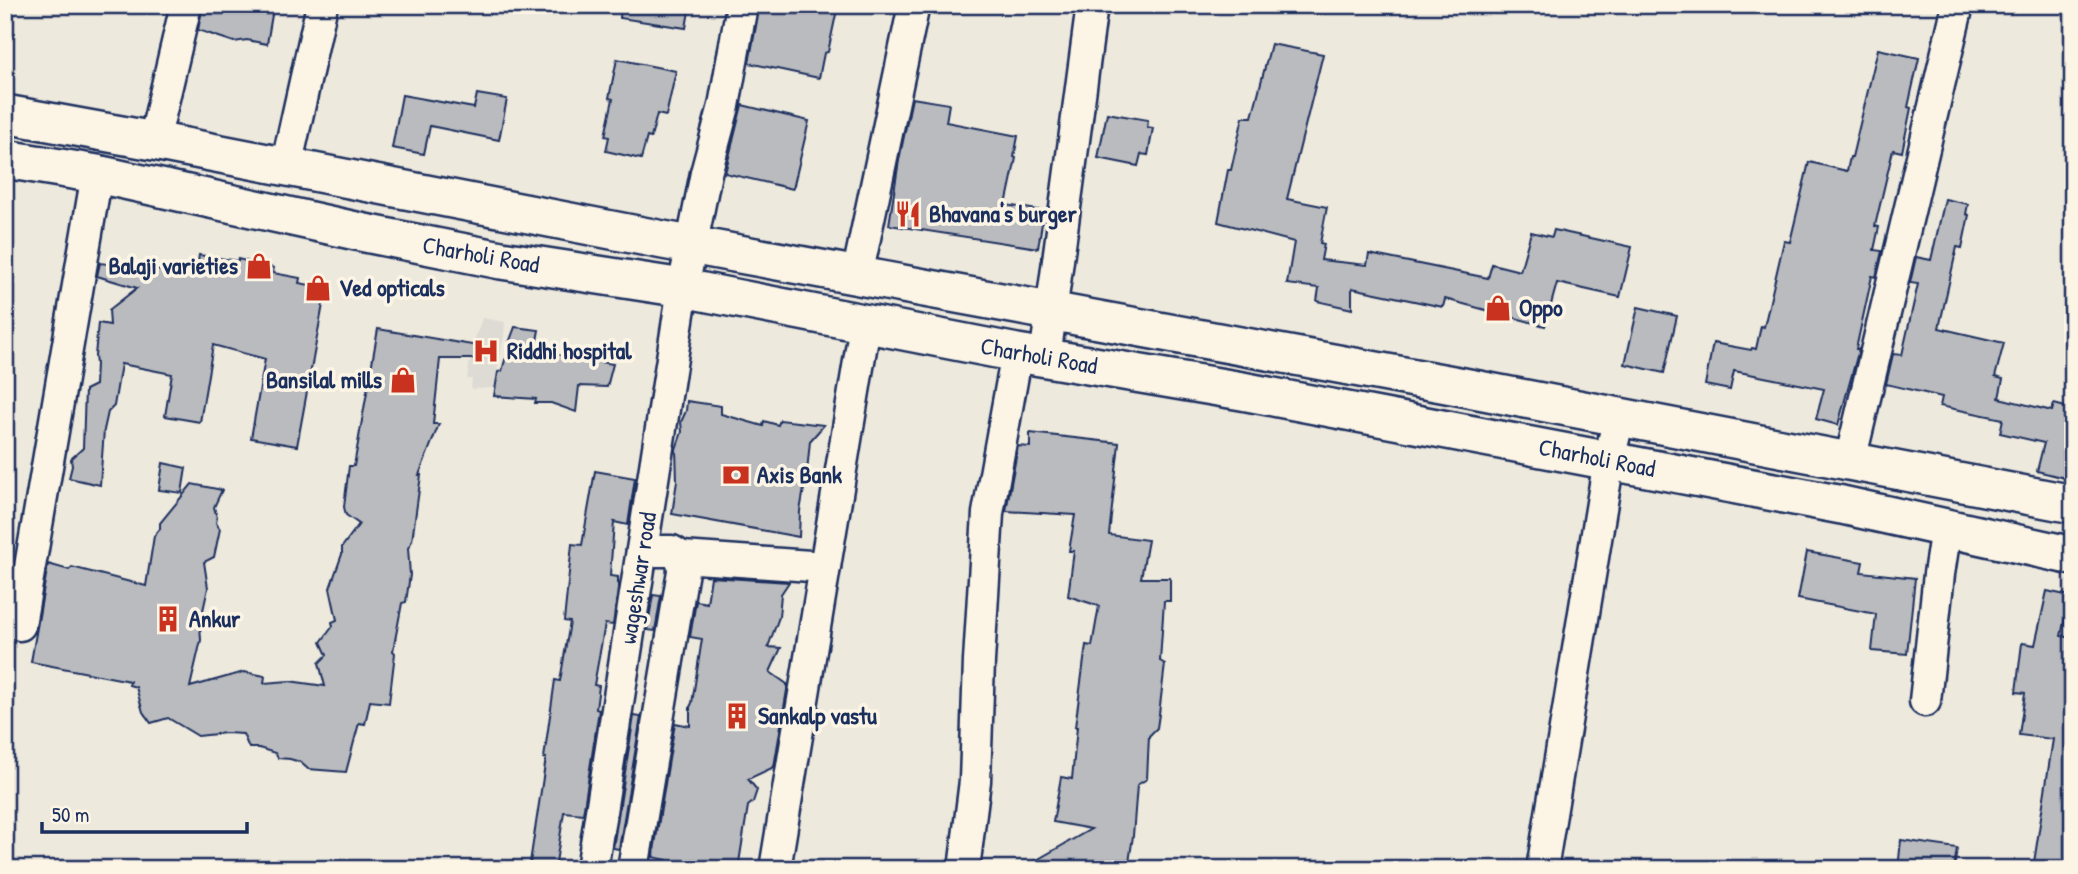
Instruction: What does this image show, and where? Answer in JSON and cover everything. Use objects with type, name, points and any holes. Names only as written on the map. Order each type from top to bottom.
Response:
[{"type":"street","points":[[154,141],[186,5]]},
{"type":"street","points":[[286,167],[322,5]]},
{"type":"street","name":"wageshwar road","points":[[592,869],[683,288],[706,173],[724,106],[742,5]]},
{"type":"street","points":[[857,276],[914,5]]},
{"type":"street","points":[[964,869],[975,781],[988,513],[1031,355],[1051,311],[1092,5]]},
{"type":"street","points":[[1850,461],[1958,5]]},
{"type":"street","name":"Charholi Road","points":[[5,114],[2073,504]]},
{"type":"street","name":"Charholi Road","points":[[5,159],[97,174],[460,252],[683,288],[865,325],[1242,391],[1609,460],[1842,505],[2073,556]]},
{"type":"street","points":[[20,625],[97,174]]},
{"type":"street","points":[[775,869],[865,325]]},
{"type":"street","points":[[1542,869],[1609,460],[1619,417]]},
{"type":"street","points":[[1925,701],[1947,527]]},
{"type":"street","points":[[642,551],[672,551],[682,558],[825,567]]},
{"type":"street","points":[[633,869],[683,571],[682,558]]},
{"type":"shaded area","name":"Riddhi hospital","points":[[482,318],[505,322],[504,335],[494,388],[471,389],[472,379],[467,379],[472,348]]},
{"type":"building","points":[[203,5],[250,5],[273,9],[267,44],[247,40],[234,42],[198,30]]},
{"type":"building","points":[[621,5],[690,5],[686,28],[620,18]]},
{"type":"building","points":[[760,5],[838,5],[828,52],[824,53],[819,78],[749,63]]},
{"type":"building","points":[[1271,44],[1323,54],[1287,199],[1327,207],[1320,243],[1324,244],[1321,260],[1367,265],[1369,254],[1488,278],[1492,264],[1520,271],[1531,232],[1552,237],[1554,230],[1632,247],[1620,297],[1557,283],[1545,326],[1445,299],[1443,307],[1352,288],[1352,309],[1317,301],[1319,288],[1287,284],[1294,242],[1218,222],[1228,170],[1231,170],[1243,117],[1252,117]]},
{"type":"building","points":[[1878,49],[1919,58],[1908,107],[1911,108],[1902,152],[1893,150],[1875,226],[1879,227],[1874,250],[1882,251],[1876,277],[1872,276],[1856,349],[1859,349],[1838,425],[1816,419],[1824,389],[1734,371],[1730,390],[1705,385],[1713,343],[1756,349],[1761,326],[1764,327],[1784,241],[1790,242],[1809,162],[1847,171]]},
{"type":"building","points":[[617,59],[676,71],[666,116],[657,114],[651,138],[647,137],[641,159],[606,151],[609,137],[605,136],[613,99],[609,98]]},
{"type":"building","points":[[477,94],[507,99],[499,140],[430,126],[424,154],[392,148],[402,95],[474,108]]},
{"type":"building","points":[[912,98],[949,104],[946,122],[1018,136],[1006,205],[1044,211],[1038,248],[889,225]]},
{"type":"building","points":[[742,105],[809,121],[793,189],[725,173]]},
{"type":"building","points":[[1107,113],[1148,120],[1147,127],[1153,128],[1148,155],[1141,154],[1138,166],[1098,158]]},
{"type":"building","points":[[1945,199],[1968,204],[1966,214],[1969,215],[1962,248],[1957,247],[1939,328],[2004,343],[1995,377],[2003,379],[1999,398],[2052,411],[2054,404],[2073,409],[2073,480],[2037,471],[2044,443],[2000,433],[2003,419],[1940,406],[1942,397],[1886,384],[1893,354],[1902,355],[1918,284],[1910,283],[1916,257],[1931,260]]},
{"type":"building","points":[[199,255],[238,259],[274,268],[273,273],[300,278],[299,283],[326,288],[297,446],[251,438],[265,359],[213,345],[200,422],[165,416],[172,374],[121,364],[114,406],[108,412],[104,430],[100,485],[69,478],[71,459],[83,448],[85,390],[95,385],[98,323],[110,325],[109,310],[137,288],[97,276],[100,263],[179,273],[180,266],[197,269]]},
{"type":"building","points":[[1638,307],[1677,316],[1664,373],[1625,364]]},
{"type":"building","points":[[515,327],[539,330],[535,351],[613,364],[607,387],[579,386],[576,412],[551,403],[535,403],[536,399],[494,396],[498,372],[502,371],[509,355],[509,343]]},
{"type":"building","name":"Ankur","points":[[378,329],[484,347],[483,359],[440,359],[433,424],[439,424],[419,475],[412,541],[408,548],[410,575],[393,651],[395,653],[389,703],[370,701],[365,724],[359,723],[346,772],[308,769],[300,762],[278,758],[275,753],[249,748],[243,734],[198,736],[168,718],[151,723],[143,712],[136,687],[129,685],[130,681],[31,662],[48,564],[69,570],[72,567],[146,586],[154,536],[160,529],[160,523],[192,484],[222,490],[214,507],[216,523],[220,529],[214,557],[204,562],[208,588],[200,624],[201,640],[190,687],[244,672],[265,676],[264,683],[289,681],[325,686],[319,663],[327,655],[321,642],[333,626],[332,622],[337,620],[330,588],[342,547],[359,524],[346,515],[344,507],[349,466],[354,466]]},
{"type":"building","points":[[687,401],[721,406],[721,414],[763,426],[764,421],[778,425],[780,420],[824,425],[810,441],[799,537],[672,514],[677,481],[676,449]]},
{"type":"building","points":[[1030,433],[1119,443],[1109,535],[1148,540],[1141,578],[1170,578],[1170,601],[1164,601],[1160,661],[1165,664],[1157,728],[1149,736],[1147,779],[1137,785],[1128,869],[1021,869],[1091,829],[1053,822],[1061,777],[1072,779],[1075,727],[1086,645],[1092,646],[1099,606],[1068,596],[1074,551],[1069,551],[1075,515],[1006,511],[1018,446],[1030,447]]},
{"type":"building","points":[[163,463],[186,468],[182,493],[159,490]]},
{"type":"building","points":[[595,471],[635,478],[628,525],[614,522],[610,576],[618,577],[618,589],[613,625],[605,624],[594,685],[599,686],[596,709],[599,710],[583,814],[564,812],[555,869],[529,869],[555,680],[560,681],[570,622],[564,621],[572,544],[582,545]]},
{"type":"building","points":[[1807,552],[1863,562],[1861,572],[1915,578],[1907,654],[1872,651],[1876,614],[1798,599]]},
{"type":"building","name":"Sankalp vastu","points":[[711,577],[789,582],[781,594],[779,617],[768,647],[781,648],[770,672],[787,684],[787,690],[774,767],[748,779],[757,790],[753,802],[748,806],[738,869],[666,869],[667,860],[653,857],[675,723],[690,726],[690,707],[702,639],[690,637],[696,601],[707,603]]},
{"type":"building","points":[[2047,591],[2070,596],[2061,636],[2073,638],[2073,828],[2066,869],[2033,869],[2053,739],[2019,735],[2025,693],[2016,692],[2022,643],[2035,645]]},
{"type":"building","points":[[653,595],[661,596],[655,631],[647,630]]},
{"type":"building","points":[[634,716],[641,717],[619,849],[613,848]]},
{"type":"building","points":[[1901,840],[1957,848],[1954,869],[1898,869]]},
{"type":"place","name":"Bhavana's burger","points":[[908,214]]},
{"type":"place","name":"Balaji varieties","points":[[259,266]]},
{"type":"place","name":"Ved opticals","points":[[318,288]]},
{"type":"place","name":"Oppo","points":[[1498,308]]},
{"type":"place","name":"Riddhi hospital","points":[[486,351]]},
{"type":"place","name":"Bansilal mills","points":[[403,380]]},
{"type":"place","name":"Axis Bank","points":[[736,475]]},
{"type":"place","name":"Ankur","points":[[168,619]]},
{"type":"place","name":"Sankalp vastu","points":[[737,716]]}]
